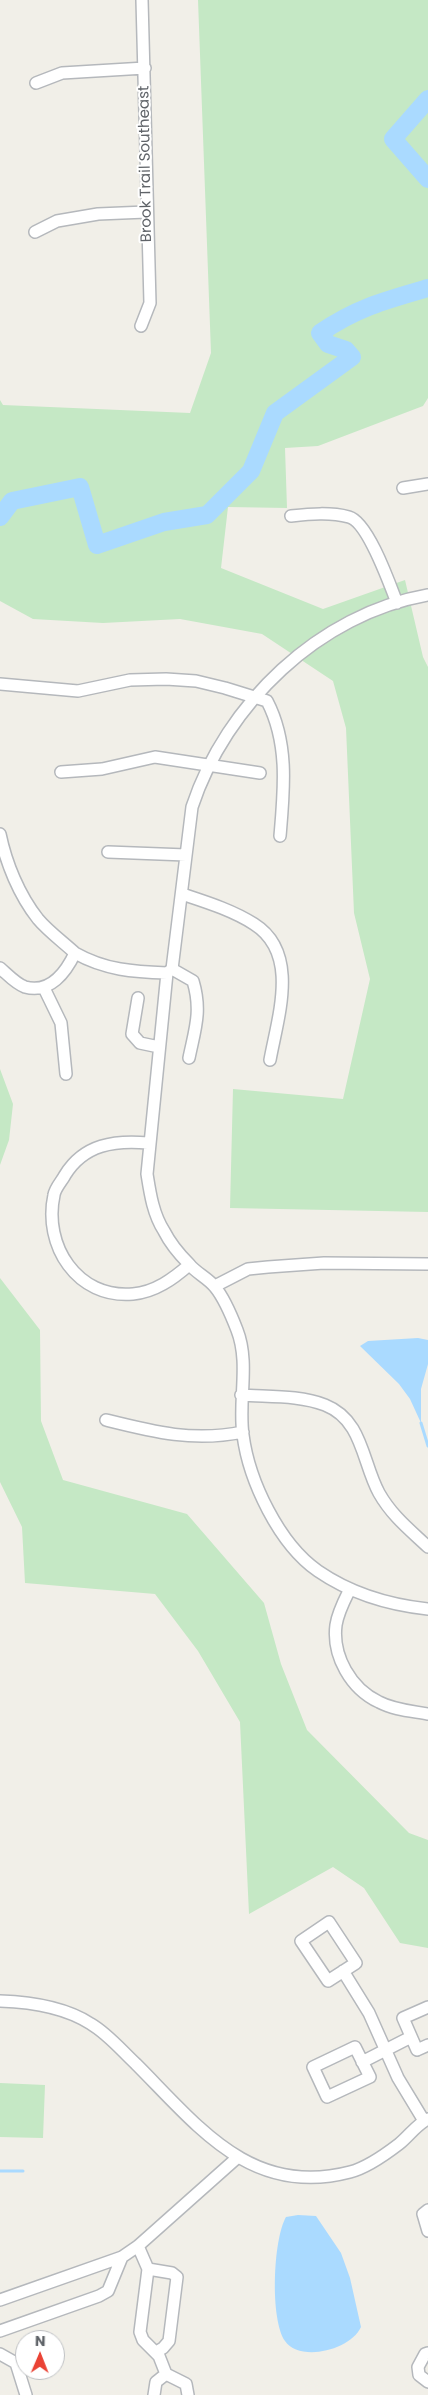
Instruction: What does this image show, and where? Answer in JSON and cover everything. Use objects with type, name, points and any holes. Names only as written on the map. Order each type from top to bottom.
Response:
[{"type":"street","name":"Brook Trail Southeast","points":[[140,326],[150,303],[146,212],[145,68],[142,0]]},
{"type":"street","points":[[36,83],[62,73],[145,68]]},
{"type":"street","points":[[35,232],[57,221],[98,214],[146,212]]},
{"type":"street","points":[[403,488],[428,484]]},
{"type":"street","points":[[291,516],[320,514],[350,517],[356,521],[370,541],[397,603]]},
{"type":"street","points":[[428,596],[397,603],[350,623],[320,640],[280,670],[238,716],[199,786],[192,807],[182,894],[159,1047],[148,1142],[147,1174],[151,1199],[164,1231],[189,1265],[215,1286],[238,1331],[244,1369],[241,1395],[243,1432],[249,1465],[266,1507],[291,1545],[317,1570],[350,1589],[404,1606],[428,1609]]},
{"type":"street","points":[[0,684],[78,692],[130,680],[166,679],[196,682],[225,688],[267,701],[280,732],[283,757],[280,836]]},
{"type":"street","points":[[61,772],[102,769],[155,757],[260,773]]},
{"type":"street","points":[[0,834],[11,872],[28,904],[38,919],[75,953],[90,961],[126,972],[170,971],[193,981],[198,998],[199,1011],[189,1058]]},
{"type":"street","points":[[108,852],[186,856]]},
{"type":"street","points":[[182,894],[220,907],[256,925],[269,938],[278,951],[283,969],[282,994],[270,1060]]},
{"type":"street","points":[[0,968],[24,986],[44,988],[56,980],[69,966],[75,953]]},
{"type":"street","points":[[44,988],[61,1023],[66,1074]]},
{"type":"street","points":[[138,998],[132,1034],[140,1043],[159,1047]]},
{"type":"street","points":[[148,1142],[126,1140],[110,1143],[84,1154],[70,1168],[54,1193],[51,1225],[58,1249],[74,1274],[102,1291],[132,1294],[153,1289],[171,1281],[189,1265]]},
{"type":"street","points":[[215,1286],[248,1269],[324,1264],[428,1264]]},
{"type":"street","points":[[241,1395],[313,1401],[338,1412],[351,1425],[359,1438],[379,1493],[393,1514],[428,1547]]},
{"type":"street","points":[[106,1420],[144,1430],[184,1436],[214,1438],[243,1432]]},
{"type":"street","points":[[350,1589],[338,1614],[336,1639],[339,1654],[353,1683],[367,1696],[380,1703],[428,1714]]},
{"type":"street","points":[[329,1922],[356,1963],[343,1971],[328,1981],[301,1941],[329,1922]]},
{"type":"street","points":[[0,2000],[55,2008],[91,2024],[119,2047],[216,2143],[250,2164],[287,2177],[316,2178],[352,2172],[399,2144],[426,2120],[398,2078],[369,2013],[343,1971]]},
{"type":"street","points":[[428,2007],[403,2018],[417,2050],[428,2045]]},
{"type":"street","points":[[362,2062],[386,2048],[411,2037]]},
{"type":"street","points":[[355,2047],[362,2062],[370,2077],[327,2097],[313,2068],[355,2047]]},
{"type":"street","points":[[0,2300],[122,2256],[138,2246],[238,2157]]},
{"type":"street","points":[[428,2210],[423,2214],[428,2230]]},
{"type":"street","points":[[138,2246],[148,2269],[140,2332],[143,2340],[156,2352],[162,2361],[166,2374]]},
{"type":"street","points":[[0,2331],[99,2296],[108,2291],[122,2256]]},
{"type":"street","points":[[148,2269],[172,2273],[177,2277],[169,2341],[164,2348],[156,2352]]},
{"type":"street","points":[[428,2352],[424,2354],[418,2367],[419,2375],[428,2382]]},
{"type":"street","points":[[0,2354],[16,2363],[26,2395]]},
{"type":"street","points":[[154,2395],[156,2382],[166,2374]]},
{"type":"street","points":[[166,2374],[180,2379],[186,2384],[188,2395]]},
{"type":"green space","points":[[198,0],[428,0],[428,398],[423,406],[318,446],[285,448],[287,508],[228,507],[221,568],[323,609],[405,580],[423,657],[428,667],[428,1212],[230,1208],[233,1089],[343,1099],[370,979],[354,913],[346,728],[333,681],[262,634],[180,619],[103,623],[33,619],[0,601],[0,400],[3,405],[190,413],[211,353]]},
{"type":"green space","points":[[0,1069],[13,1104],[9,1140],[0,1165]]},
{"type":"green space","points":[[0,1278],[40,1330],[41,1421],[63,1480],[187,1514],[264,1603],[281,1664],[307,1730],[409,1833],[428,1840],[428,1948],[400,1943],[364,1888],[333,1867],[249,1914],[240,1722],[198,1651],[155,1594],[25,1583],[22,1527],[0,1482]]},
{"type":"green space","points":[[0,2083],[45,2085],[43,2138],[0,2137]]},
{"type":"water","points":[[418,1338],[428,1340],[428,1364],[421,1389],[421,1423],[410,1399],[399,1384],[360,1346],[368,1341]]},
{"type":"water","points":[[298,2215],[316,2216],[341,2253],[350,2278],[361,2327],[346,2342],[336,2348],[324,2351],[301,2351],[292,2347],[285,2341],[277,2316],[275,2279],[278,2243],[286,2217]]},
{"type":"waterway","points":[[428,99],[393,139],[428,179]]},
{"type":"waterway","points":[[0,517],[12,501],[80,487],[97,545],[164,522],[207,515],[251,471],[275,413],[352,357],[346,350],[328,344],[320,333],[359,311],[428,288]]},
{"type":"waterway","points":[[421,1423],[428,1446]]},
{"type":"waterway","points":[[0,2171],[23,2171]]}]
